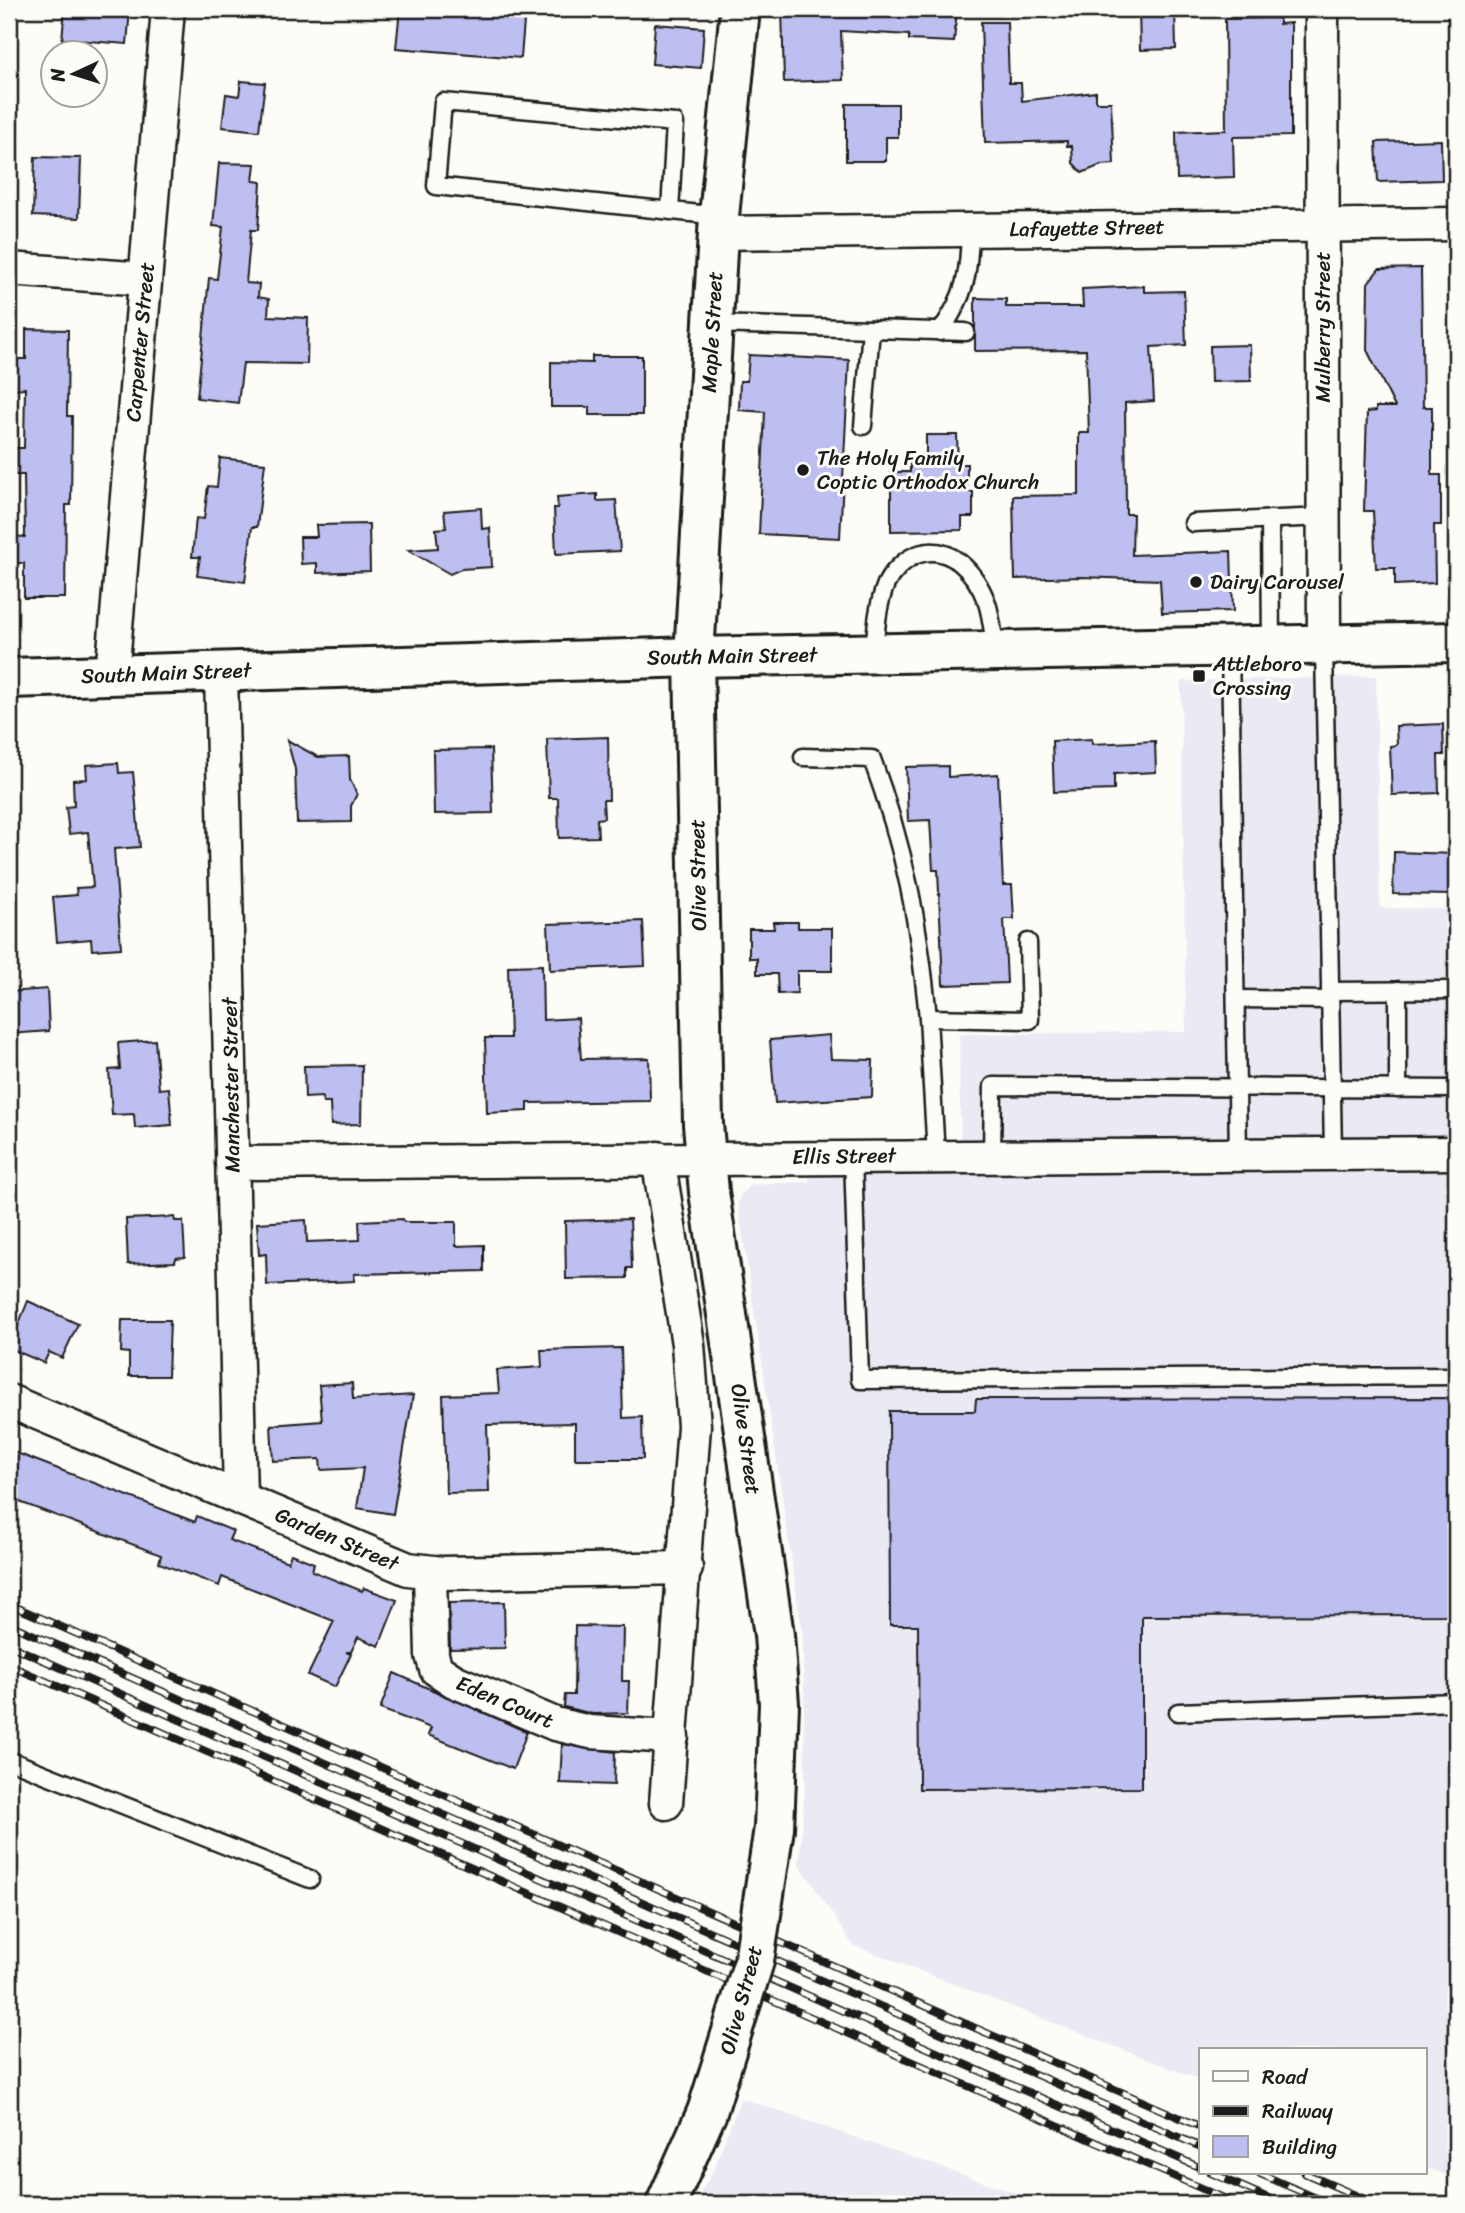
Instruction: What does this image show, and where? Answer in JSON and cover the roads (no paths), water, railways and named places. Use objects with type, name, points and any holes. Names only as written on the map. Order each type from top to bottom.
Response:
[{"type":"main road","name":"Maple Street","points":[[694,657],[719,224],[740,9]]},
{"type":"main road","name":"South Main Street","points":[[9,678],[694,657],[1456,642]]},
{"type":"main road","name":"Olive Street","points":[[666,2204],[707,2112],[754,1961],[774,1828],[779,1704],[774,1635],[705,1158],[694,657]]},
{"type":"street","name":"Carpenter Street","points":[[112,675],[168,9]]},
{"type":"street","name":"Mulberry Street","points":[[1322,9],[1324,646]]},
{"type":"street","name":"Lafayette Street","points":[[719,224],[970,229],[1456,224]]},
{"type":"street","points":[[9,269],[145,279]]},
{"type":"street","name":"Manchester Street","points":[[221,672],[240,1498]]},
{"type":"street","name":"Ellis Street","points":[[232,1163],[936,1155],[1456,1153]]},
{"type":"street","points":[[658,1158],[692,1387],[693,1451],[666,1803]]},
{"type":"street","name":"Garden Street","points":[[9,1401],[408,1569],[430,1573],[686,1568]]},
{"type":"street","name":"Eden Court","points":[[430,1573],[432,1656],[433,1663],[443,1674],[464,1686],[565,1727],[672,1737]]},
{"type":"lane","points":[[670,211],[675,123],[443,103],[436,187],[670,211],[719,224]]},
{"type":"lane","points":[[940,332],[965,289],[970,264],[970,229]]},
{"type":"lane","points":[[713,324],[966,332]]},
{"type":"lane","points":[[863,426],[871,329]]},
{"type":"lane","points":[[1193,523],[1324,517]]},
{"type":"lane","points":[[1270,519],[1271,646]]},
{"type":"lane","points":[[874,653],[878,608],[887,581],[905,560],[930,550],[952,556],[975,580],[988,604],[996,651]]},
{"type":"lane","points":[[1324,646],[1333,1154]]},
{"type":"lane","points":[[1230,647],[1238,1154]]},
{"type":"lane","points":[[803,757],[872,759],[897,827],[915,913],[928,1018],[936,1155]]},
{"type":"lane","points":[[928,1018],[1030,1020],[1028,942]]},
{"type":"lane","points":[[1398,990],[1398,1089]]},
{"type":"lane","points":[[1236,999],[1398,990],[1456,990]]},
{"type":"lane","points":[[992,1155],[993,1086],[1456,1089]]},
{"type":"lane","points":[[853,1156],[860,1380],[1456,1376]]},
{"type":"lane","points":[[1178,1712],[1456,1702]]},
{"type":"lane","points":[[9,1760],[310,1879]]},
{"type":"railway","points":[[9,1604],[1199,2126]]},
{"type":"railway","points":[[9,1624],[1199,2146]]},
{"type":"railway","points":[[9,1645],[1199,2167]]},
{"type":"railway","points":[[9,1665],[1237,2204]]},
{"type":"railway","points":[[1213,2174],[1282,2204]]},
{"type":"railway","points":[[1260,2174],[1330,2204]]},
{"type":"railway","points":[[1306,2174],[1376,2204]]},
{"type":"place","name":"The Holy Family Coptic Orthodox Church","points":[[803,470]]},
{"type":"place","name":"Dairy Carousel","points":[[1196,582]]},
{"type":"place","name":"Attleboro Crossing","points":[[1199,676]]}]
